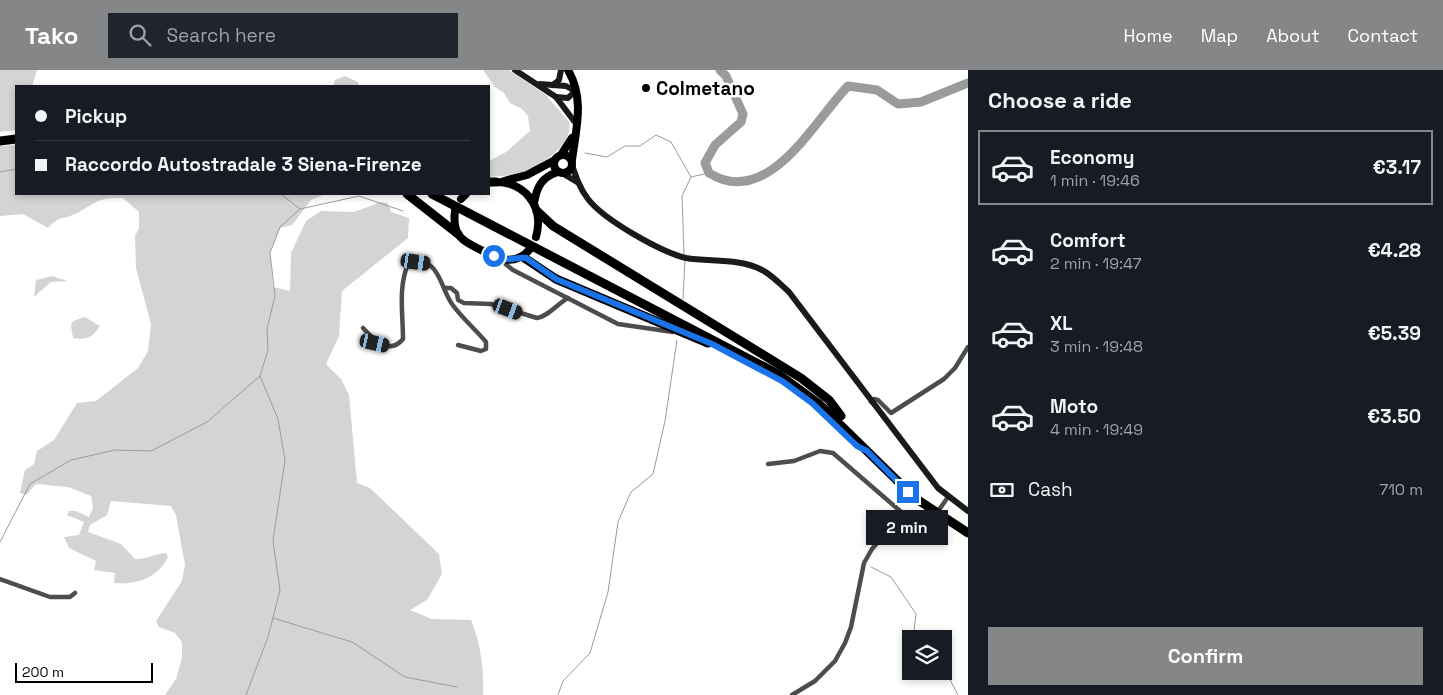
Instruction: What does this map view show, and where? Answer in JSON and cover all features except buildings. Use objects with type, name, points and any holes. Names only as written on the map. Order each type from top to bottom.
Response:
[{"type":"highway","points":[[0,136],[15,134]]},
{"type":"highway","points":[[0,142],[15,139]]},
{"type":"highway","points":[[408,195],[458,234]]},
{"type":"highway","points":[[434,195],[778,374],[819,404],[915,498],[968,534]]},
{"type":"highway","points":[[446,195],[755,355],[811,390],[841,416],[906,483],[939,510],[968,528]]},
{"type":"highway","points":[[536,207],[553,226],[800,378],[829,400],[841,416]]},
{"type":"highway","points":[[520,258],[556,279],[712,344],[773,376],[806,398],[857,446],[867,451]]},
{"type":"main road","points":[[515,70],[556,97],[576,121]]},
{"type":"main road","points":[[553,85],[559,80],[562,70]]},
{"type":"main road","points":[[562,70],[573,91]]},
{"type":"main road","points":[[494,182],[523,177],[558,157],[571,141],[576,121],[573,91],[568,70]]},
{"type":"main road","points":[[536,237],[538,226],[536,207],[542,181],[560,172],[568,172],[572,163],[578,96],[568,70]]},
{"type":"main road","points":[[537,83],[553,85],[573,91]]},
{"type":"main road","points":[[556,97],[567,98],[573,91]]},
{"type":"main road","points":[[558,157],[567,156],[572,163],[579,185]]},
{"type":"main road","points":[[558,157],[555,168],[571,177],[588,199],[606,216],[670,253],[686,258],[746,265],[768,274],[789,292],[932,481],[948,497],[968,511]]},
{"type":"main road","points":[[494,182],[520,187],[536,207]]},
{"type":"main road","points":[[455,211],[454,220],[458,234],[466,241],[497,258],[507,260],[520,258],[530,249]]},
{"type":"street","points":[[497,258],[518,272],[621,325],[673,332]]},
{"type":"street","points":[[518,272],[515,267],[520,258]]},
{"type":"street","points":[[362,328],[375,343],[392,346],[399,344],[403,340],[402,288],[408,264],[416,262],[427,264],[436,271],[451,303],[486,342],[486,349],[481,351],[458,345]]},
{"type":"street","points":[[445,288],[451,288],[457,294],[458,300],[464,303],[491,304],[537,318],[544,317],[559,303],[568,298]]},
{"type":"street","points":[[871,402],[874,399],[878,400],[891,413],[944,379],[955,368],[968,346]]},
{"type":"street","points":[[768,464],[794,461],[820,451],[834,453],[920,527],[927,527],[948,497]]},
{"type":"street","points":[[792,695],[815,681],[835,661],[851,627],[864,563],[872,549],[894,524],[907,517]]},
{"type":"street","points":[[0,578],[50,597],[70,597],[75,593]]},
{"type":"shaded area","points":[[0,70],[37,70],[32,85],[15,85],[15,130],[0,132]]},
{"type":"shaded area","points":[[483,70],[509,70],[546,95],[569,122],[569,130],[562,146],[539,164],[524,172],[490,177],[490,160],[506,152],[530,131],[528,116],[522,109],[510,103],[504,93],[495,87]]},
{"type":"shaded area","points":[[345,76],[358,82],[359,85],[333,85],[335,80]]},
{"type":"shaded area","points":[[15,145],[15,195],[323,195],[311,200],[292,225],[280,228],[270,253],[273,287],[290,291],[291,253],[306,221],[321,211],[354,212],[381,202],[388,203],[391,212],[409,218],[408,238],[342,291],[339,336],[326,364],[341,379],[349,395],[357,483],[370,488],[439,554],[442,574],[427,600],[410,610],[432,619],[471,620],[481,657],[483,695],[165,695],[176,679],[182,658],[182,642],[175,633],[159,627],[156,621],[182,581],[185,565],[176,515],[171,506],[111,501],[107,515],[90,525],[88,532],[121,544],[135,559],[166,553],[168,557],[158,570],[146,579],[130,583],[114,583],[115,573],[94,570],[96,561],[69,548],[64,537],[79,535],[84,522],[67,515],[69,511],[76,511],[89,517],[93,508],[91,496],[68,487],[36,484],[26,495],[20,493],[25,470],[34,464],[37,451],[54,440],[77,403],[96,401],[138,368],[148,351],[151,324],[136,268],[135,236],[139,228],[139,212],[123,198],[114,198],[102,200],[75,214],[58,219],[48,228],[23,214],[0,216],[0,146]]},
{"type":"shaded area","points":[[52,276],[68,281],[51,282],[34,297],[36,280]]},
{"type":"shaded area","points":[[85,317],[100,326],[89,337],[82,339],[73,338],[71,326],[73,321]]},
{"type":"waterway","points":[[720,70],[726,76],[743,114],[741,122],[715,145],[705,163],[709,173],[731,181],[751,180],[770,171],[805,139],[848,86],[877,90],[898,104],[921,102],[968,83]]},
{"type":"waterway","points":[[585,153],[607,157],[625,146],[640,146],[656,135],[671,142],[691,177],[709,173]]},
{"type":"waterway","points":[[0,172],[15,169]]},
{"type":"waterway","points":[[684,254],[682,196],[691,177]]},
{"type":"waterway","points":[[282,195],[300,209]]},
{"type":"waterway","points":[[246,695],[268,637],[280,590],[273,541],[285,460],[278,419],[260,376],[268,350],[267,329],[275,296],[270,253],[280,227],[300,209],[359,196],[403,211]]},
{"type":"waterway","points":[[683,299],[685,260]]},
{"type":"waterway","points":[[558,695],[563,681],[590,653],[608,592],[618,522],[631,492],[653,474],[665,421],[677,340]]},
{"type":"waterway","points":[[0,542],[30,484],[71,460],[115,450],[151,451],[207,422],[260,376]]},
{"type":"waterway","points":[[871,567],[891,577],[916,614],[914,630]]},
{"type":"waterway","points":[[273,618],[352,642],[405,677],[457,687]]},
{"type":"waterway","points":[[950,680],[958,695]]},
{"type":"place","name":"Colmetano","points":[[646,88]]},
{"type":"route","points":[[494,256],[507,260],[517,260],[523,257],[531,260],[556,279],[712,344],[773,376],[812,403],[857,446],[867,451],[908,492]]}]
